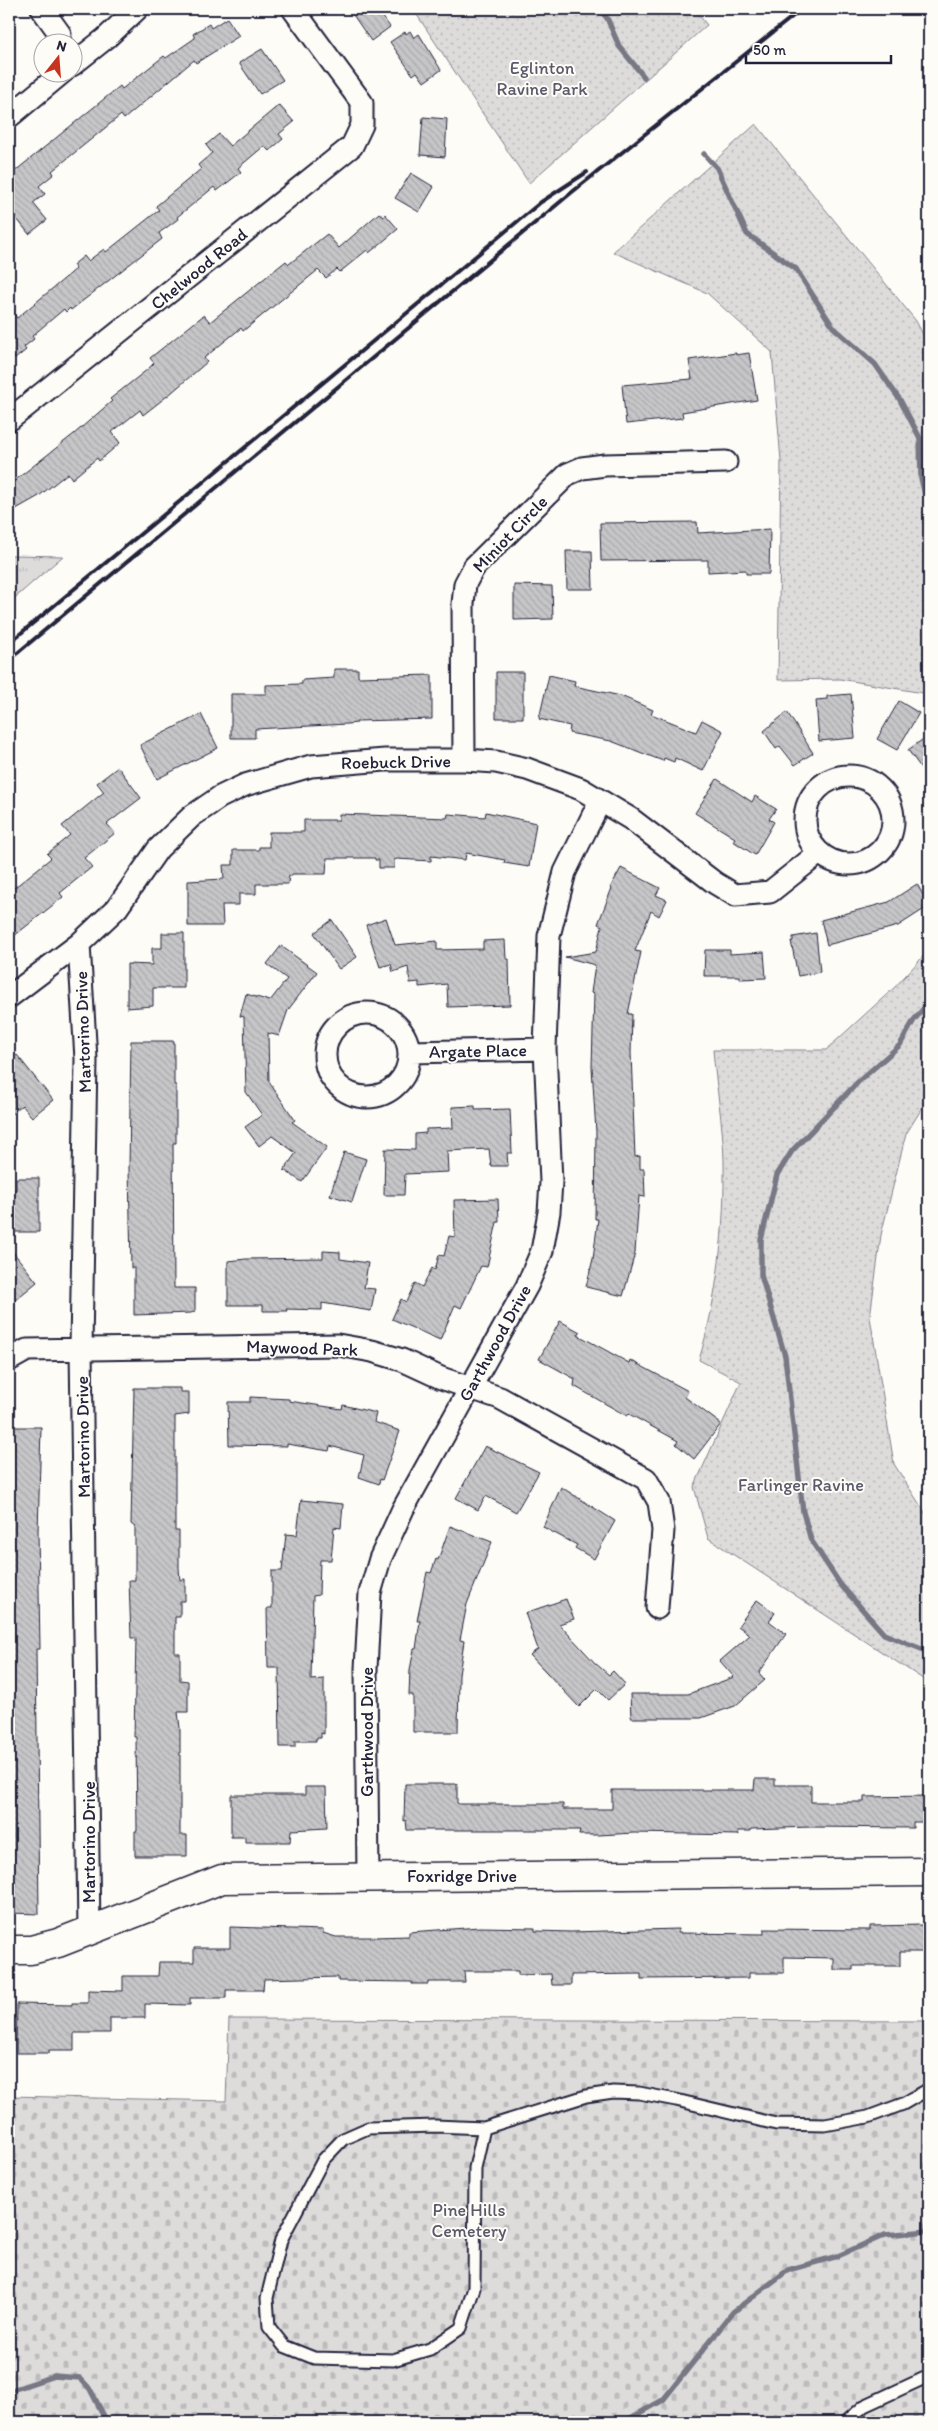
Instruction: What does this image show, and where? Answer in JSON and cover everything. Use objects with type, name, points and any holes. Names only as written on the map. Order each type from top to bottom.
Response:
[{"type":"street","points":[[42,9],[59,32]]},
{"type":"street","points":[[82,57],[137,9]]},
{"type":"street","name":"Chelwood Road","points":[[9,420],[299,187],[343,156],[352,146],[362,125],[362,102],[293,9]]},
{"type":"street","points":[[9,117],[49,82]]},
{"type":"street","name":"Miniot Circle","points":[[464,760],[463,604],[465,584],[474,567],[568,474],[582,468],[605,465],[726,462]]},
{"type":"street","name":"Roebuck Drive","points":[[9,997],[79,944],[117,908],[158,849],[192,816],[228,793],[261,780],[311,766],[385,760],[464,760],[496,762],[527,769],[564,781],[631,819],[714,883],[735,895],[770,892],[819,853]]},
{"type":"street","points":[[842,776],[856,776],[870,781],[881,790],[890,802],[894,817],[892,832],[881,852],[862,864],[846,865],[832,861],[819,853],[810,842],[805,829],[807,808],[817,790],[828,781],[842,776]]},
{"type":"street","name":"Garthwood Drive","points":[[368,1877],[366,1669],[370,1593],[380,1560],[403,1509],[527,1286],[542,1252],[549,1212],[551,1182],[545,1049],[549,936],[565,872],[600,801]]},
{"type":"street","name":"Martorino Drive","points":[[79,944],[86,1059],[81,1348],[89,1930]]},
{"type":"street","name":"Argate Place","points":[[372,1013],[392,1022],[406,1038],[410,1052],[408,1066],[403,1078],[394,1089],[382,1095],[368,1098],[355,1096],[337,1086],[326,1069],[324,1055],[326,1041],[334,1028],[344,1019],[358,1014],[372,1013]]},
{"type":"street","name":"Argate Place","points":[[410,1052],[545,1049]]},
{"type":"street","name":"Maywood Park","points":[[9,1360],[27,1350],[338,1346],[372,1351],[402,1360],[441,1378],[500,1398],[646,1479],[660,1502],[663,1530],[657,1608]]},
{"type":"street","name":"Foxridge Drive","points":[[9,1950],[31,1950],[58,1943],[222,1879],[929,1872]]},
{"type":"lane","points":[[484,2128],[475,2168],[474,2288],[461,2328],[430,2349],[393,2360],[314,2358],[284,2346],[269,2327],[267,2298],[281,2240],[323,2160],[343,2139],[368,2128],[435,2126],[484,2128],[586,2096],[613,2092],[676,2100],[776,2124],[825,2125],[868,2117],[903,2104],[929,2089]]},
{"type":"lane","points":[[846,2422],[864,2406],[929,2376]]},
{"type":"green space","name":"Eglinton Ravine Park","points":[[413,9],[694,9],[707,25],[529,183]]},
{"type":"green space","points":[[756,124],[916,321],[929,346],[929,694],[840,679],[778,680],[781,461],[772,352],[707,293],[613,252]]},
{"type":"green space","points":[[9,555],[63,556],[9,603]]},
{"type":"green space","name":"Farlinger Ravine","points":[[929,950],[929,1097],[906,1134],[881,1235],[870,1317],[894,1464],[929,1519],[929,1683],[708,1538],[694,1487],[741,1382],[699,1360],[716,1287],[722,1236],[724,1160],[713,1050],[826,1050],[895,987]]},
{"type":"green space","name":"Pine Hills Cemetery","points":[[229,2019],[929,2021],[929,2422],[9,2422],[9,2096],[226,2101]]},
{"type":"building","points":[[349,9],[377,9],[390,27],[371,41]]},
{"type":"building","points":[[227,18],[239,36],[196,63],[194,60],[124,119],[121,115],[52,171],[54,174],[39,186],[45,194],[33,203],[47,220],[29,234],[9,209],[9,176],[120,86],[122,89],[164,56],[166,58],[195,38],[193,34],[209,24],[211,28]]},
{"type":"building","points":[[410,31],[414,38],[419,34],[441,70],[424,82],[417,72],[413,75],[390,42],[405,32],[406,34]]},
{"type":"building","points":[[262,49],[283,80],[260,94],[239,63]]},
{"type":"building","points":[[279,105],[294,122],[279,134],[283,139],[269,151],[264,146],[238,168],[241,172],[217,191],[214,187],[159,233],[162,239],[71,310],[70,308],[66,312],[64,309],[32,336],[34,339],[24,347],[26,350],[15,359],[13,356],[9,359],[9,308],[17,318],[76,269],[73,265],[84,256],[88,261],[104,249],[106,252],[159,210],[156,206],[201,169],[198,165],[212,153],[206,145],[219,134],[230,146]]},
{"type":"building","points":[[423,117],[447,119],[445,157],[420,155]]},
{"type":"building","points":[[411,173],[434,187],[419,212],[395,198]]},
{"type":"building","points":[[379,213],[384,217],[385,214],[398,229],[369,253],[367,250],[340,272],[337,269],[326,278],[318,270],[243,331],[241,328],[204,358],[207,362],[171,393],[143,415],[140,410],[112,432],[120,443],[99,461],[97,458],[72,479],[68,473],[39,496],[9,513],[9,485],[74,434],[112,401],[110,399],[148,369],[154,363],[150,358],[204,315],[210,322],[286,261],[289,264],[327,234],[339,248]]},
{"type":"building","points":[[736,353],[736,355],[749,353],[757,400],[682,412],[683,418],[626,424],[622,385],[692,379],[689,360]]},
{"type":"building","points":[[697,522],[698,533],[770,529],[769,574],[746,574],[746,570],[708,572],[708,560],[601,561],[600,523]]},
{"type":"building","points":[[566,551],[592,551],[593,589],[567,589]]},
{"type":"building","points":[[514,585],[552,586],[553,619],[514,620]]},
{"type":"building","points":[[334,669],[358,669],[358,677],[432,675],[432,719],[357,721],[357,723],[347,724],[255,729],[255,738],[231,738],[231,694],[266,694],[266,685],[302,684],[302,680],[334,678]]},
{"type":"building","points":[[496,672],[523,672],[523,718],[496,718]]},
{"type":"building","points":[[549,675],[575,681],[574,686],[621,696],[653,710],[651,714],[696,732],[702,720],[723,731],[703,771],[675,758],[674,762],[664,758],[663,761],[611,741],[569,733],[570,726],[539,719]]},
{"type":"building","points":[[851,694],[855,738],[819,741],[816,700],[827,699],[827,696]]},
{"type":"building","points":[[899,701],[919,713],[897,750],[877,739]]},
{"type":"building","points":[[787,712],[813,753],[795,765],[780,746],[776,749],[764,731]]},
{"type":"building","points":[[201,714],[218,748],[157,779],[140,745]]},
{"type":"building","points":[[929,735],[929,779],[908,750]]},
{"type":"building","points":[[118,767],[141,798],[107,824],[115,833],[84,858],[92,867],[60,893],[63,897],[9,940],[9,892],[51,858],[47,854],[70,835],[62,826],[104,792],[97,783]]},
{"type":"building","points":[[717,779],[752,802],[755,796],[776,809],[769,819],[774,822],[755,855],[733,841],[735,838],[695,813]]},
{"type":"building","points":[[486,812],[536,823],[529,867],[504,863],[505,860],[466,853],[465,860],[431,856],[431,861],[397,859],[394,860],[394,868],[379,868],[379,860],[375,860],[375,858],[327,858],[326,874],[292,874],[292,876],[289,876],[288,884],[256,884],[256,894],[239,894],[239,905],[222,905],[223,926],[188,926],[188,881],[224,879],[223,865],[233,865],[233,850],[259,850],[259,847],[269,847],[269,832],[304,832],[304,820],[339,820],[339,814],[447,818],[448,814],[485,817]]},
{"type":"building","points":[[621,868],[660,888],[656,895],[667,900],[659,916],[651,911],[635,951],[641,952],[628,1014],[632,1014],[631,1053],[635,1157],[640,1156],[640,1169],[644,1169],[645,1197],[639,1196],[635,1253],[623,1296],[586,1287],[593,1259],[598,1219],[595,1219],[596,1132],[592,1067],[594,994],[591,993],[595,965],[565,957],[596,952],[602,926],[598,924],[612,888],[610,888]]},
{"type":"building","points":[[917,884],[929,906],[898,926],[827,945],[821,920],[889,902]]},
{"type":"building","points":[[386,918],[395,945],[437,941],[437,950],[483,949],[483,941],[505,940],[506,959],[509,959],[510,1005],[448,1007],[447,984],[419,987],[419,982],[410,983],[408,967],[393,972],[391,964],[380,967],[366,925]]},
{"type":"building","points":[[332,920],[357,957],[339,969],[314,933]]},
{"type":"building","points":[[162,933],[184,933],[184,988],[153,988],[153,1006],[127,1008],[127,964],[152,965],[152,948],[162,948]]},
{"type":"building","points":[[816,933],[820,972],[798,976],[791,941],[793,941],[793,937]]},
{"type":"building","points":[[281,946],[317,972],[288,1010],[279,1036],[268,1033],[269,1082],[295,1120],[292,1122],[327,1147],[302,1182],[284,1170],[296,1153],[272,1136],[259,1146],[245,1127],[262,1115],[246,1092],[244,1017],[240,1016],[246,994],[270,1001],[287,979],[267,964]]},
{"type":"building","points":[[705,950],[730,950],[730,954],[764,952],[766,978],[740,979],[740,976],[704,976]]},
{"type":"building","points":[[131,1041],[174,1041],[176,1143],[173,1143],[174,1288],[195,1288],[195,1311],[191,1313],[134,1315],[134,1268],[131,1268],[129,1168]]},
{"type":"building","points":[[17,1055],[53,1100],[32,1117],[22,1105],[9,1116],[9,1062]]},
{"type":"building","points":[[475,1106],[475,1110],[510,1109],[512,1153],[507,1153],[508,1166],[491,1166],[489,1149],[447,1151],[448,1172],[405,1174],[404,1195],[384,1195],[385,1149],[415,1150],[415,1134],[426,1133],[426,1129],[453,1128],[452,1107]]},
{"type":"building","points":[[344,1152],[366,1159],[352,1202],[330,1195]]},
{"type":"building","points":[[16,1178],[39,1178],[39,1232],[13,1232],[13,1190],[16,1190]]},
{"type":"building","points":[[498,1199],[499,1222],[497,1222],[487,1267],[481,1266],[461,1308],[455,1305],[440,1340],[392,1319],[401,1299],[406,1302],[415,1283],[422,1287],[432,1268],[435,1270],[439,1255],[444,1256],[449,1236],[455,1237],[454,1200]]},
{"type":"building","points":[[9,1247],[37,1282],[9,1305]]},
{"type":"building","points":[[323,1251],[340,1252],[340,1259],[368,1263],[364,1288],[375,1289],[371,1311],[322,1303],[322,1310],[286,1309],[287,1311],[263,1311],[263,1305],[228,1305],[228,1261],[323,1258]]},
{"type":"building","points":[[560,1321],[580,1332],[578,1335],[629,1363],[630,1360],[688,1391],[685,1397],[721,1424],[694,1459],[676,1444],[678,1441],[629,1414],[627,1416],[574,1386],[575,1379],[539,1359]]},
{"type":"building","points":[[134,1388],[180,1388],[180,1392],[189,1392],[189,1414],[175,1416],[175,1531],[179,1531],[180,1580],[185,1579],[185,1601],[180,1601],[180,1617],[175,1617],[175,1653],[180,1653],[180,1680],[188,1681],[188,1712],[178,1712],[180,1728],[180,1835],[187,1835],[187,1856],[135,1856],[135,1831],[137,1831],[136,1737],[134,1737],[136,1638],[131,1638],[129,1580],[135,1580],[135,1527],[131,1524]]},
{"type":"building","points":[[250,1397],[289,1399],[289,1401],[342,1409],[343,1405],[376,1413],[374,1422],[400,1431],[382,1480],[380,1479],[379,1484],[359,1477],[364,1455],[330,1446],[329,1451],[287,1444],[287,1446],[229,1445],[228,1402],[250,1402]]},
{"type":"building","points":[[9,1427],[41,1427],[38,1532],[40,1649],[36,1649],[39,1914],[9,1913]]},
{"type":"building","points":[[485,1446],[539,1472],[516,1512],[486,1496],[478,1510],[456,1498]]},
{"type":"building","points":[[561,1487],[615,1521],[594,1559],[575,1548],[577,1545],[543,1527]]},
{"type":"building","points":[[301,1500],[343,1504],[341,1528],[334,1527],[331,1560],[320,1560],[319,1595],[313,1596],[311,1680],[324,1679],[324,1734],[321,1733],[321,1738],[316,1738],[316,1741],[295,1741],[295,1747],[280,1747],[279,1668],[268,1668],[267,1608],[272,1608],[272,1571],[282,1571],[286,1534],[297,1535]]},
{"type":"building","points":[[450,1526],[492,1542],[467,1604],[460,1640],[464,1641],[459,1675],[458,1732],[413,1732],[413,1695],[409,1695],[410,1670],[414,1649],[416,1649],[420,1621],[417,1621],[427,1572],[431,1573],[436,1559],[438,1560]]},
{"type":"building","points":[[566,1599],[574,1619],[559,1624],[595,1663],[609,1675],[613,1671],[625,1684],[608,1700],[597,1689],[579,1707],[530,1655],[538,1649],[525,1613]]},
{"type":"building","points":[[757,1600],[775,1613],[769,1621],[786,1634],[759,1673],[765,1680],[735,1706],[701,1718],[631,1718],[630,1694],[688,1694],[734,1677],[720,1661],[750,1635],[738,1626]]},
{"type":"building","points":[[755,1779],[775,1779],[775,1785],[811,1785],[811,1802],[864,1802],[864,1797],[929,1796],[929,1822],[913,1822],[913,1828],[811,1827],[751,1829],[751,1831],[738,1831],[739,1835],[634,1833],[579,1835],[580,1830],[407,1830],[406,1820],[404,1821],[405,1784],[457,1784],[457,1803],[459,1804],[563,1804],[563,1809],[612,1809],[612,1790],[754,1790]]},
{"type":"building","points":[[305,1787],[326,1787],[327,1828],[291,1830],[290,1842],[245,1842],[245,1837],[231,1837],[231,1795],[305,1795]]},
{"type":"building","points":[[924,1925],[924,1952],[900,1952],[900,1966],[853,1966],[853,1970],[834,1970],[834,1958],[784,1957],[784,1973],[749,1973],[749,1978],[641,1979],[641,1974],[571,1975],[571,1985],[552,1985],[551,1974],[518,1975],[518,1971],[464,1971],[465,1982],[428,1982],[428,1984],[338,1981],[338,1977],[264,1979],[263,1990],[226,1990],[226,1998],[190,1998],[190,2005],[145,2004],[145,2018],[110,2018],[110,2033],[74,2033],[74,2050],[49,2050],[49,2053],[16,2053],[17,2004],[72,2005],[72,2003],[88,2003],[88,1990],[123,1991],[123,1976],[158,1976],[159,1962],[194,1962],[194,1948],[230,1948],[230,1927],[323,1930],[323,1933],[336,1937],[374,1937],[409,1936],[409,1932],[480,1927],[535,1928],[535,1931],[571,1932],[678,1929],[678,1933],[764,1934],[764,1929],[870,1930],[870,1926]]},
{"type":"waterway","points":[[599,9],[607,18],[619,46],[644,77]]},
{"type":"waterway","points":[[704,154],[717,168],[747,234],[796,269],[833,327],[875,364],[900,400],[920,438],[921,478],[929,511]]},
{"type":"waterway","points":[[929,1002],[914,1020],[900,1045],[858,1082],[792,1151],[777,1175],[761,1240],[761,1275],[785,1356],[803,1512],[811,1540],[840,1584],[884,1634],[929,1652]]},
{"type":"waterway","points":[[624,2422],[663,2400],[733,2312],[788,2270],[838,2256],[885,2235],[929,2231]]},
{"type":"waterway","points":[[9,2391],[54,2376],[80,2378],[90,2389],[107,2422]]},
{"type":"railway","points":[[9,660],[571,193],[802,9]]},
{"type":"railway","points":[[9,643],[541,202],[587,172]]}]
